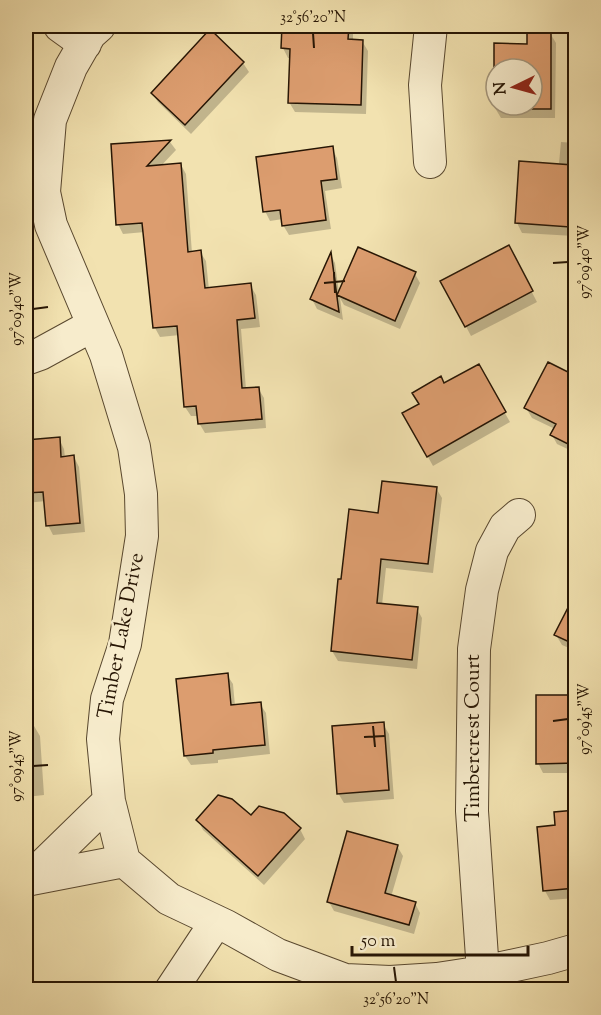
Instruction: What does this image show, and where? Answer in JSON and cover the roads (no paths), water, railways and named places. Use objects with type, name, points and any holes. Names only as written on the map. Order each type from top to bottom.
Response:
[{"type":"street","points":[[60,26],[92,35]]},
{"type":"street","points":[[430,26],[425,85],[430,162]]},
{"type":"street","name":"Timber Lake Drive","points":[[92,35],[71,66],[50,120],[44,192],[51,225],[106,356],[134,447],[141,494],[142,536],[124,644],[107,699],[103,739],[109,801],[124,861]]},
{"type":"street","points":[[26,358],[40,354],[93,325]]},
{"type":"street","name":"Timbercrest Court","points":[[483,972],[472,811],[474,649],[482,590],[492,551],[505,527],[519,515]]},
{"type":"street","points":[[27,880],[109,801]]},
{"type":"street","points":[[27,880],[124,861],[169,899],[278,955],[345,980],[402,982],[437,980],[548,958],[576,950]]},
{"type":"street","points":[[171,990],[216,922]]}]
